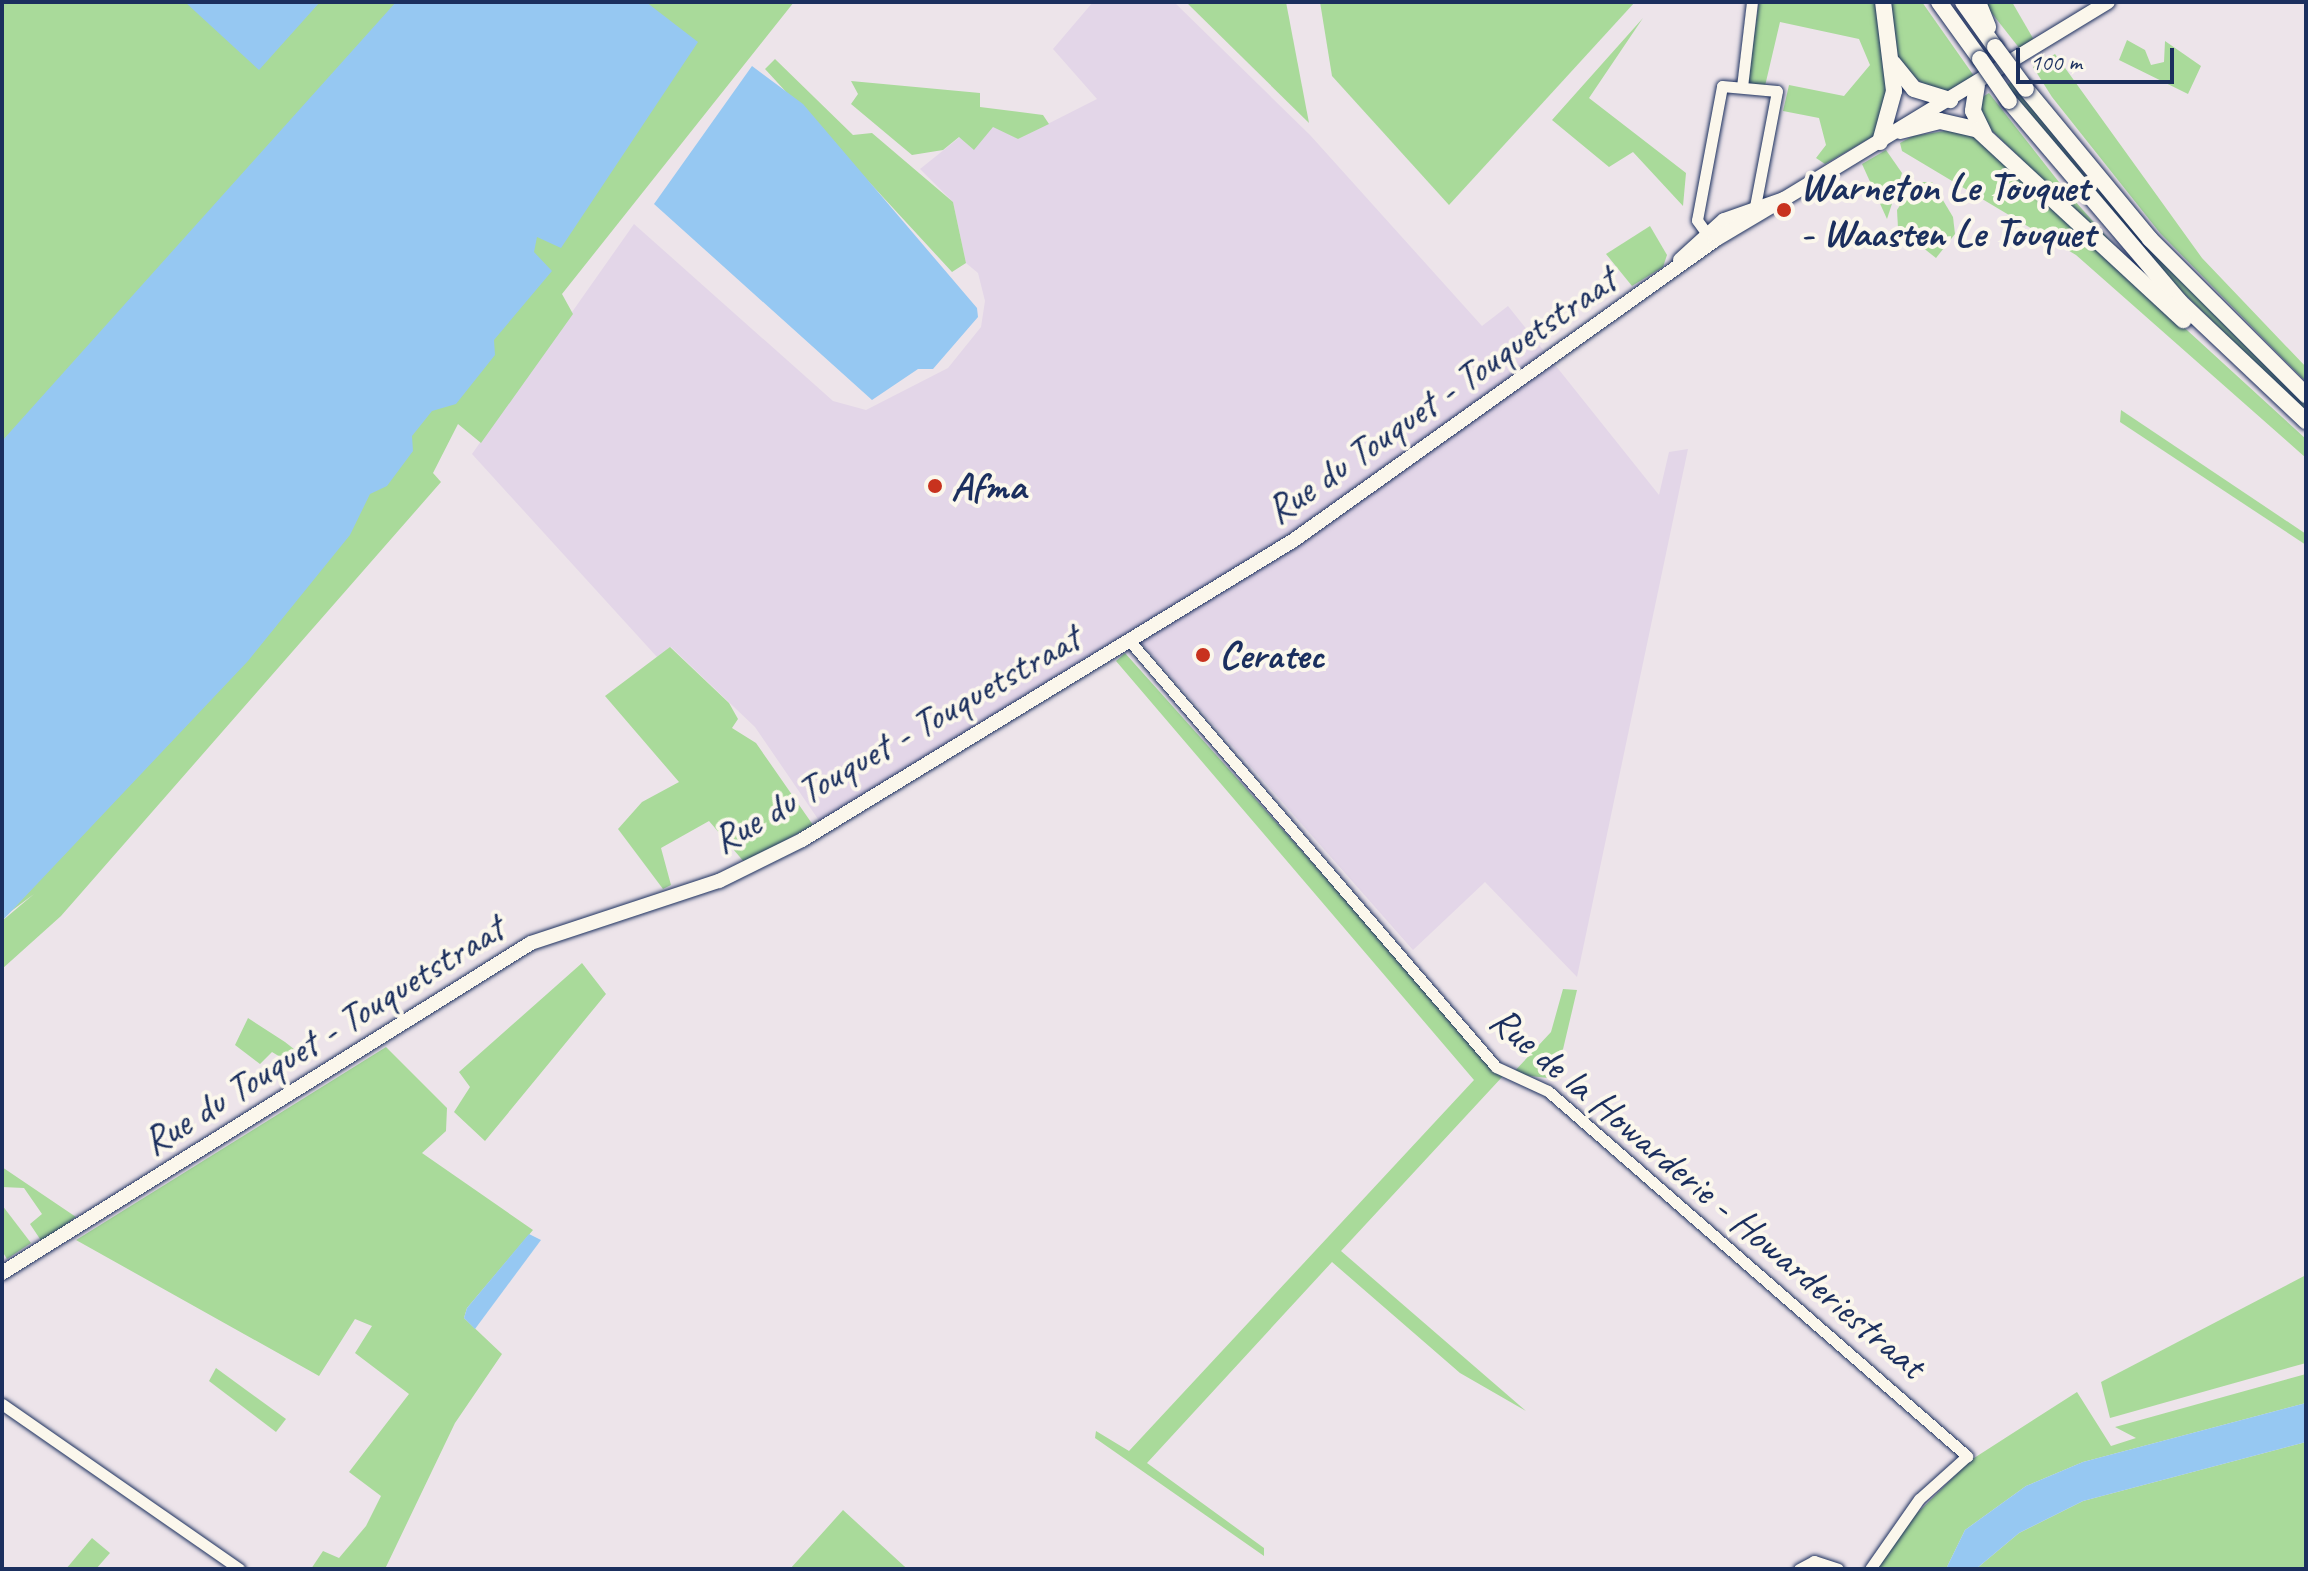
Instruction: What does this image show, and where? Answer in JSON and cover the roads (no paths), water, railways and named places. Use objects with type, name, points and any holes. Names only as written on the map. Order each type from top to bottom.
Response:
[{"type":"highway","points":[[1880,142],[1892,109],[1892,61],[1883,2]]},
{"type":"highway","points":[[1939,2],[2009,101],[2117,232],[2227,348],[2306,421]]},
{"type":"highway","points":[[1963,2],[2026,89],[2159,249],[2306,395]]},
{"type":"highway","points":[[1978,2],[1995,47]]},
{"type":"highway","points":[[1892,61],[1914,89],[1950,100]]},
{"type":"highway","points":[[1977,85],[1973,111],[1984,134],[2204,339],[2227,348]]},
{"type":"highway","points":[[1900,131],[1940,121],[1984,134]]},
{"type":"main road","name":"Rue du Touquet - Touquetstraat","points":[[1709,238],[1781,202],[1977,85],[2108,2]]},
{"type":"main road","name":"Rue du Touquet - Touquetstraat","points":[[2,1273],[531,943],[772,857],[1326,519],[1668,275],[1709,238],[1755,206],[1781,202]]},
{"type":"street","points":[[1742,87],[1752,2]]},
{"type":"street","points":[[1709,238],[1697,220],[1722,86],[1777,91],[1755,206]]},
{"type":"street","name":"Rue de la Howarderie - Howarderiestraat","points":[[1128,639],[1496,1067],[1548,1091],[1967,1456],[1919,1499],[1870,1569]]},
{"type":"street","points":[[2,1404],[239,1569]]},
{"type":"street","points":[[1799,1569],[1814,1561],[1838,1569]]},
{"type":"water","points":[[185,2],[320,2],[259,70]]},
{"type":"water","points":[[396,2],[646,2],[698,42],[561,248],[537,237],[534,252],[552,271],[494,340],[495,355],[456,404],[432,411],[412,436],[413,451],[387,486],[370,494],[350,535],[248,661],[2,921],[2,441]]},
{"type":"water","points":[[752,66],[803,104],[977,308],[978,317],[933,369],[918,369],[872,400],[654,204]]},
{"type":"water","points":[[529,1234],[541,1240],[475,1329],[464,1318],[467,1308]]},
{"type":"water","points":[[2306,1403],[2306,1442],[2083,1501],[2019,1533],[1976,1569],[1946,1569],[1965,1530],[2026,1486],[2083,1462]]},
{"type":"place","name":"Warneton Le Touquet - Waasten Le Touquet","points":[[1784,210]]},
{"type":"place","name":"Afma","points":[[935,486]]},
{"type":"place","name":"Ceratec","points":[[1203,655]]}]
